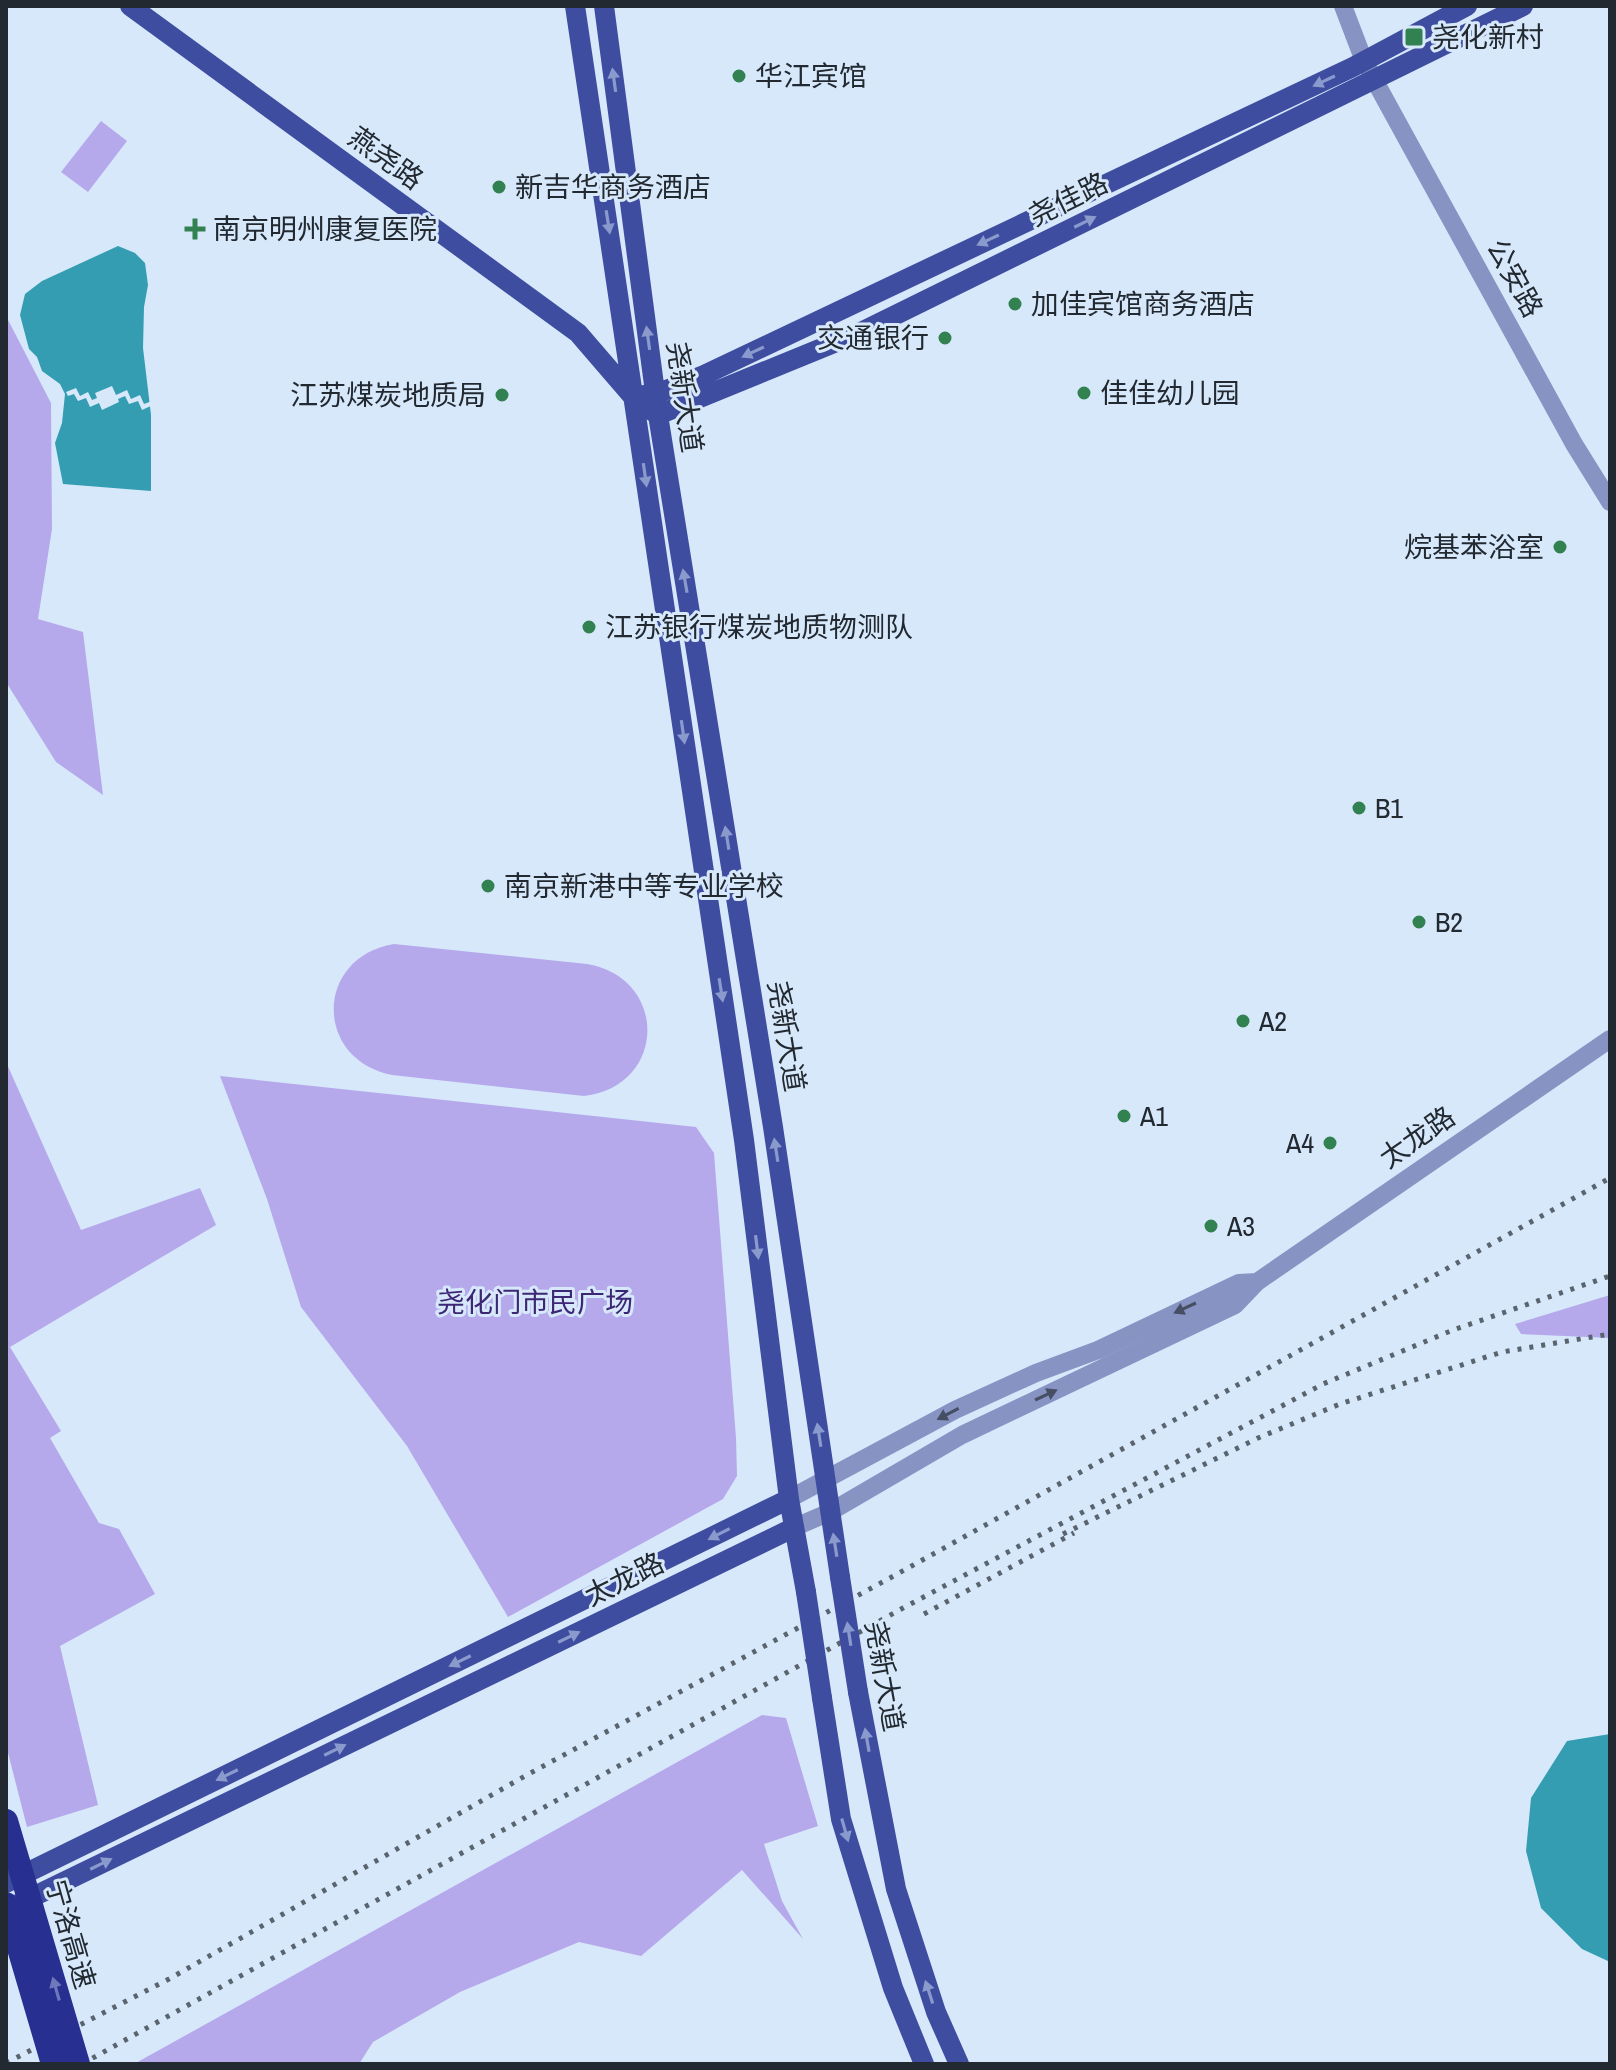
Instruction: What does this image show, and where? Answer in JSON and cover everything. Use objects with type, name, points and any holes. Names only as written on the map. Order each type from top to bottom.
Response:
[{"type":"highway","name":"宁洛高速","points":[[6,1821],[78,2064]]},
{"type":"highway","name":"宁洛高速","points":[[6,1904],[53,2064]]},
{"type":"main road","name":"燕尧路","points":[[130,6],[578,333],[634,398]]},
{"type":"main road","name":"尧新大道","points":[[575,6],[744,1140],[793,1528],[806,1592],[841,1819],[893,1988],[924,2064]]},
{"type":"main road","name":"尧新大道","points":[[604,6],[658,415],[773,1127],[858,1692],[896,1889],[936,2012],[959,2064]]},
{"type":"main road","name":"尧佳路","points":[[634,398],[656,394],[704,375],[1364,61],[1467,6]]},
{"type":"main road","name":"尧佳路","points":[[658,415],[861,332],[1523,6]]},
{"type":"main road","points":[[634,398],[658,415]]},
{"type":"main road","name":"太龙路","points":[[6,1883],[789,1499]]},
{"type":"main road","name":"太龙路","points":[[6,1910],[793,1528]]},
{"type":"street","name":"公安路","points":[[1343,6],[1364,61],[1574,444],[1610,502]]},
{"type":"street","name":"太龙路","points":[[793,1528],[830,1512],[962,1435],[1235,1305],[1257,1282],[1610,1039]]},
{"type":"street","name":"太龙路","points":[[789,1499],[955,1410],[1036,1373],[1098,1350],[1239,1283],[1257,1282]]},
{"type":"green space","points":[[101,121],[127,141],[88,192],[61,172]]},
{"type":"green space","points":[[6,316],[51,403],[52,529],[38,619],[83,632],[103,795],[56,762],[6,682]]},
{"type":"green space","points":[[394,944],[587,964],[614,973],[633,989],[644,1009],[647,1032],[643,1054],[631,1073],[611,1088],[584,1096],[392,1075],[366,1065],[348,1050],[337,1030],[334,1008],[338,987],[349,968],[368,953]]},
{"type":"green space","points":[[6,1062],[81,1230],[200,1188],[216,1225],[10,1347],[61,1431],[50,1438],[99,1523],[119,1529],[155,1594],[60,1646],[98,1805],[27,1827],[6,1745]]},
{"type":"green space","name":"尧化门市民广场","points":[[220,1076],[696,1127],[714,1153],[736,1438],[737,1476],[723,1499],[508,1617],[407,1446],[301,1307],[267,1199]]},
{"type":"green space","points":[[1610,1295],[1610,1338],[1521,1334],[1515,1324]]},
{"type":"green space","points":[[762,1715],[786,1718],[818,1826],[764,1844],[782,1901],[803,1939],[742,1870],[641,1956],[579,1942],[460,1992],[373,2042],[359,2064],[134,2064]]},
{"type":"water","points":[[118,246],[135,253],[145,263],[148,285],[143,348],[151,415],[151,491],[63,484],[55,443],[62,423],[65,394],[60,384],[42,371],[37,357],[29,349],[20,315],[25,294],[42,281]]},
{"type":"water","points":[[1610,1734],[1610,1962],[1582,1949],[1541,1908],[1526,1851],[1531,1798],[1567,1741]]},
{"type":"pier","points":[[112,386],[116,395],[127,390],[131,399],[140,395],[144,404],[152,401],[153,405],[142,410],[138,401],[129,404],[125,396],[102,410],[99,403],[90,407],[86,398],[78,401],[74,394],[68,396],[66,392],[76,388],[80,396],[88,392],[92,400],[97,398],[95,393]]},
{"type":"railway","points":[[6,2063],[169,1979],[525,1776],[890,1578],[1610,1178]]},
{"type":"railway","points":[[82,2064],[903,1608],[1323,1384],[1453,1330],[1610,1276]]},
{"type":"railway","points":[[1063,1534],[1258,1438],[1340,1404],[1502,1352],[1610,1334]]},
{"type":"railway","points":[[924,1614],[1074,1533]]},
{"type":"place","name":"尧化新村","points":[[1414,37]]},
{"type":"place","name":"华江宾馆","points":[[739,76]]},
{"type":"place","name":"新吉华商务酒店","points":[[499,187]]},
{"type":"place","name":"南京明州康复医院","points":[[195,229]]},
{"type":"place","name":"加佳宾馆商务酒店","points":[[1015,304]]},
{"type":"place","name":"交通银行","points":[[945,338]]},
{"type":"place","name":"佳佳幼儿园","points":[[1084,393]]},
{"type":"place","name":"江苏煤炭地质局","points":[[502,395]]},
{"type":"place","name":"烷基苯浴室","points":[[1560,547]]},
{"type":"place","name":"江苏银行煤炭地质物测队","points":[[589,627]]},
{"type":"place","name":"B1","points":[[1359,808]]},
{"type":"place","name":"南京新港中等专业学校","points":[[488,886]]},
{"type":"place","name":"B2","points":[[1419,922]]},
{"type":"place","name":"A2","points":[[1243,1021]]},
{"type":"place","name":"A1","points":[[1124,1116]]},
{"type":"place","name":"A4","points":[[1330,1143]]},
{"type":"place","name":"A3","points":[[1211,1226]]}]
